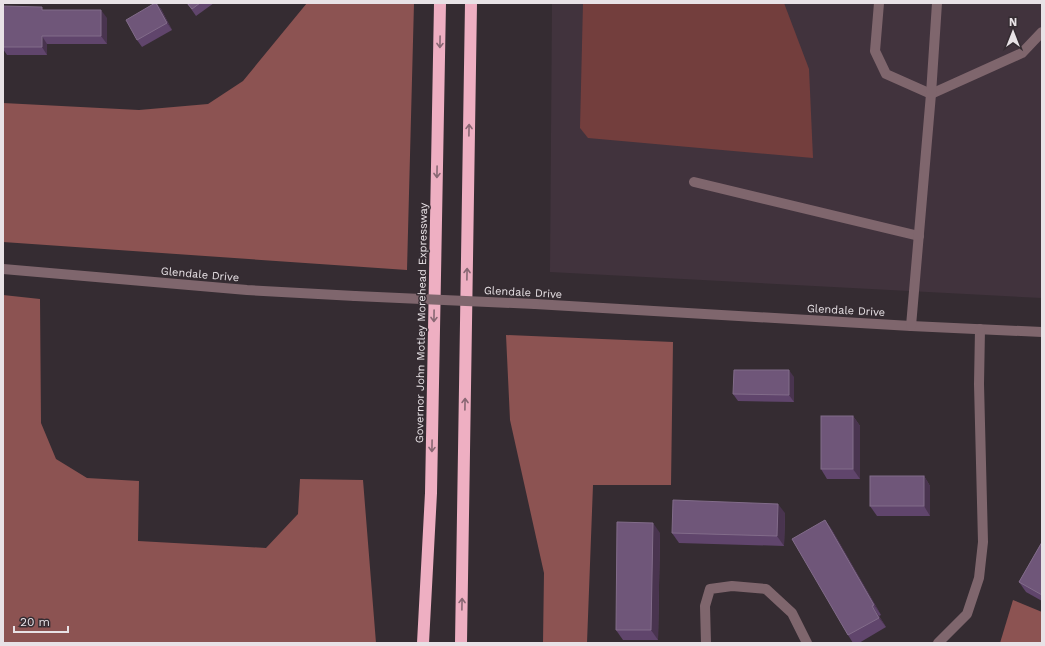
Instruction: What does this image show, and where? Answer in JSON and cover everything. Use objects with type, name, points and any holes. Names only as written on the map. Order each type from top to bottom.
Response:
[{"type":"highway","name":"Governor John Motley Morehead Expressway","points":[[423,643],[431,493],[440,3]]},
{"type":"highway","points":[[461,643],[471,3]]},
{"type":"street","points":[[879,3],[875,51],[886,74],[931,94],[1022,53],[1042,32]]},
{"type":"street","points":[[911,326],[931,94],[937,3]]},
{"type":"street","points":[[694,182],[919,236]]},
{"type":"street","name":"Glendale Drive","points":[[3,269],[247,290],[535,304],[911,326],[1042,332]]},
{"type":"street","points":[[938,643],[967,614],[979,578],[983,542],[979,384],[980,329]]},
{"type":"street","points":[[706,643],[705,606],[710,590],[732,586],[766,590],[792,613],[807,643]]},
{"type":"shaded area","points":[[307,3],[414,3],[407,270],[3,242],[3,103],[139,110],[208,104],[243,81]]},
{"type":"shaded area","points":[[552,3],[1042,3],[1042,298],[550,272]]},
{"type":"shaded area","points":[[583,3],[784,3],[809,69],[813,158],[588,138],[580,128]]},
{"type":"shaded area","points":[[3,295],[40,299],[41,423],[56,459],[87,478],[139,481],[138,541],[266,548],[298,514],[300,479],[363,480],[376,643],[3,643]]},
{"type":"shaded area","points":[[506,335],[673,342],[671,485],[593,485],[587,643],[543,643],[544,573],[510,420]]},
{"type":"shaded area","points":[[1013,600],[1042,612],[1042,643],[1000,643]]},
{"type":"building","points":[[155,3],[167,23],[137,40],[126,20]]},
{"type":"building","points":[[187,3],[200,3],[192,9]]},
{"type":"building","points":[[3,6],[42,7],[42,10],[101,10],[101,36],[42,36],[42,47],[3,47]]},
{"type":"building","points":[[734,370],[789,370],[789,395],[733,394]]},
{"type":"building","points":[[821,416],[853,416],[853,469],[821,469]]},
{"type":"building","points":[[870,476],[924,476],[924,506],[870,506]]},
{"type":"building","points":[[673,500],[778,504],[777,536],[672,533]]},
{"type":"building","points":[[825,520],[874,605],[872,606],[879,618],[848,635],[792,539]]},
{"type":"building","points":[[617,522],[653,523],[651,630],[616,630]]},
{"type":"building","points":[[1042,542],[1042,595],[1019,582]]}]
